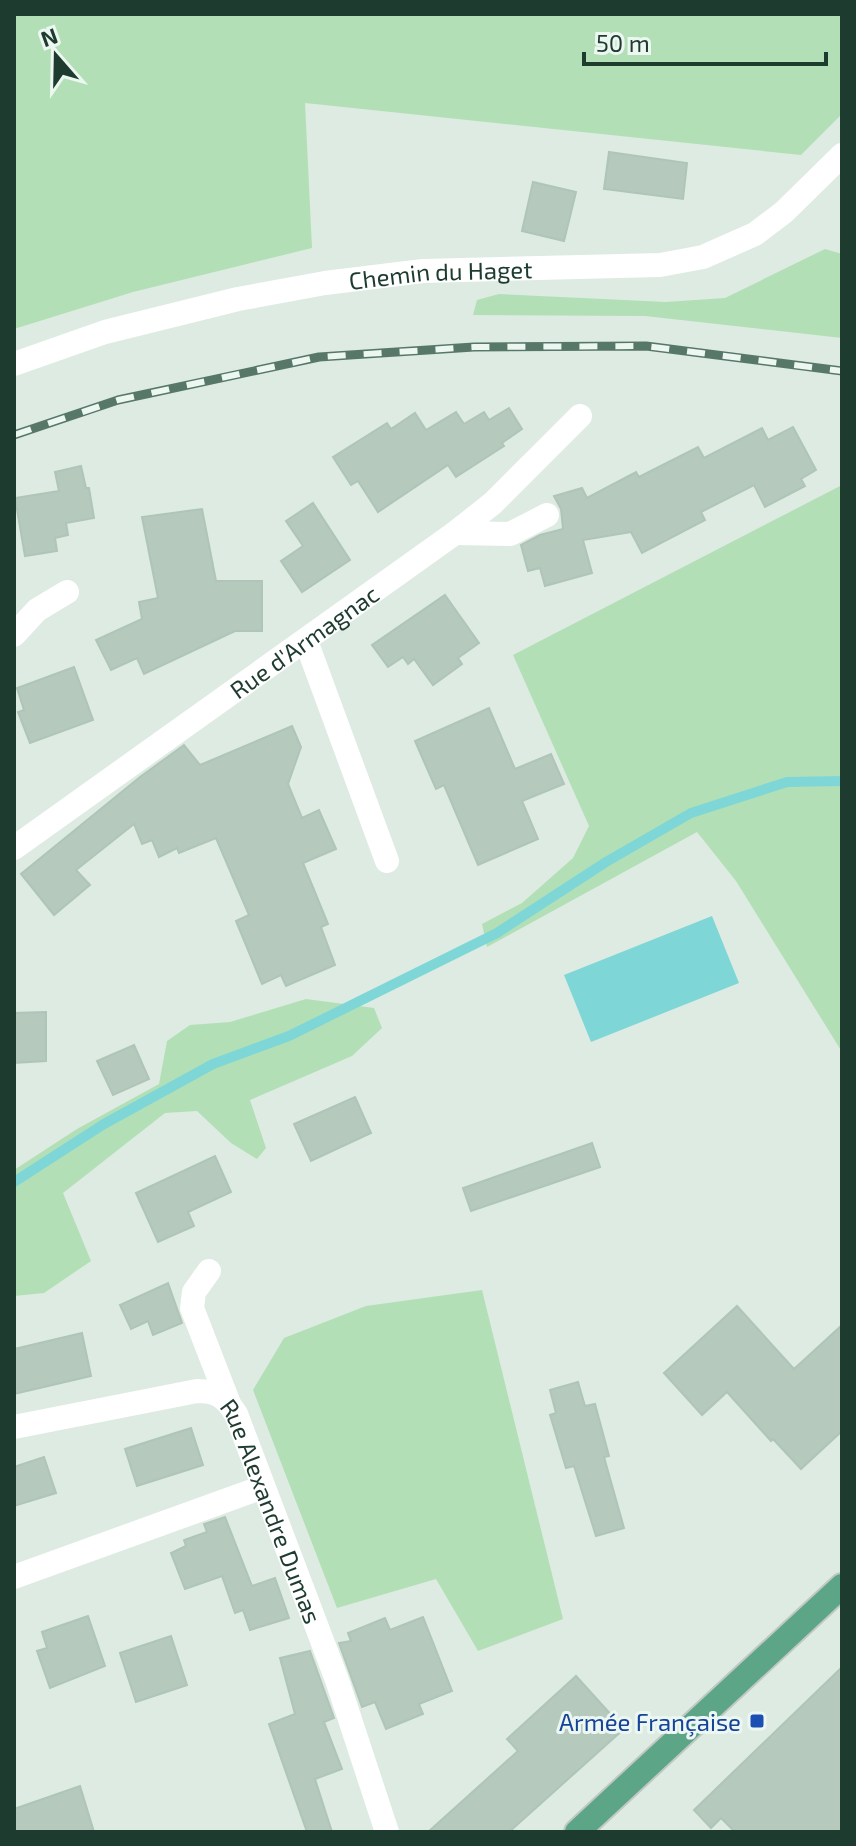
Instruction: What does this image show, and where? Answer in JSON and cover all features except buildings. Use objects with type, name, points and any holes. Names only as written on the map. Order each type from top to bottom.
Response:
[{"type":"main road","points":[[577,1832],[842,1586]]},
{"type":"street","name":"Chemin du Haget","points":[[14,364],[105,332],[238,299],[325,283],[423,271],[660,265],[703,257],[755,234],[784,212],[842,155]]},
{"type":"street","name":"Rue d'Armagnac","points":[[14,848],[455,533],[493,503],[580,416]]},
{"type":"street","points":[[455,533],[510,534],[547,515]]},
{"type":"street","points":[[14,635],[37,610],[67,592]]},
{"type":"street","points":[[306,641],[387,861]]},
{"type":"street","points":[[209,1271],[194,1292],[192,1308],[228,1401]]},
{"type":"street","name":"Rue Alexandre Dumas","points":[[14,1427],[197,1391],[220,1394],[228,1401],[236,1414],[337,1680],[387,1832]]},
{"type":"street","points":[[14,1577],[263,1487]]},
{"type":"green space","points":[[14,14],[842,14],[842,114],[801,155],[305,103],[312,248],[133,292],[14,329]]},
{"type":"green space","points":[[825,249],[842,254],[842,338],[645,316],[473,315],[477,300],[499,294],[666,302],[725,298]]},
{"type":"green space","points":[[842,485],[842,1052],[736,881],[697,832],[487,947],[482,924],[522,903],[573,858],[589,826],[513,655]]},
{"type":"green space","points":[[306,999],[374,1008],[382,1028],[352,1056],[250,1100],[266,1148],[257,1159],[231,1143],[197,1111],[165,1113],[63,1193],[91,1261],[44,1293],[14,1296],[14,1170],[77,1129],[159,1084],[167,1041],[190,1025],[230,1022]]},
{"type":"green space","points":[[482,1290],[563,1619],[478,1651],[436,1579],[337,1608],[253,1390],[284,1338],[366,1306]]},
{"type":"water","points":[[712,916],[739,983],[591,1042],[564,975]]},
{"type":"waterway","points":[[14,1182],[104,1124],[213,1064],[289,1036],[497,933],[606,862],[691,813],[787,782],[842,781]]},
{"type":"railway","points":[[14,435],[118,400],[319,357],[474,347],[646,346],[842,371]]},
{"type":"place","name":"Armée Française","points":[[757,1721]]}]
